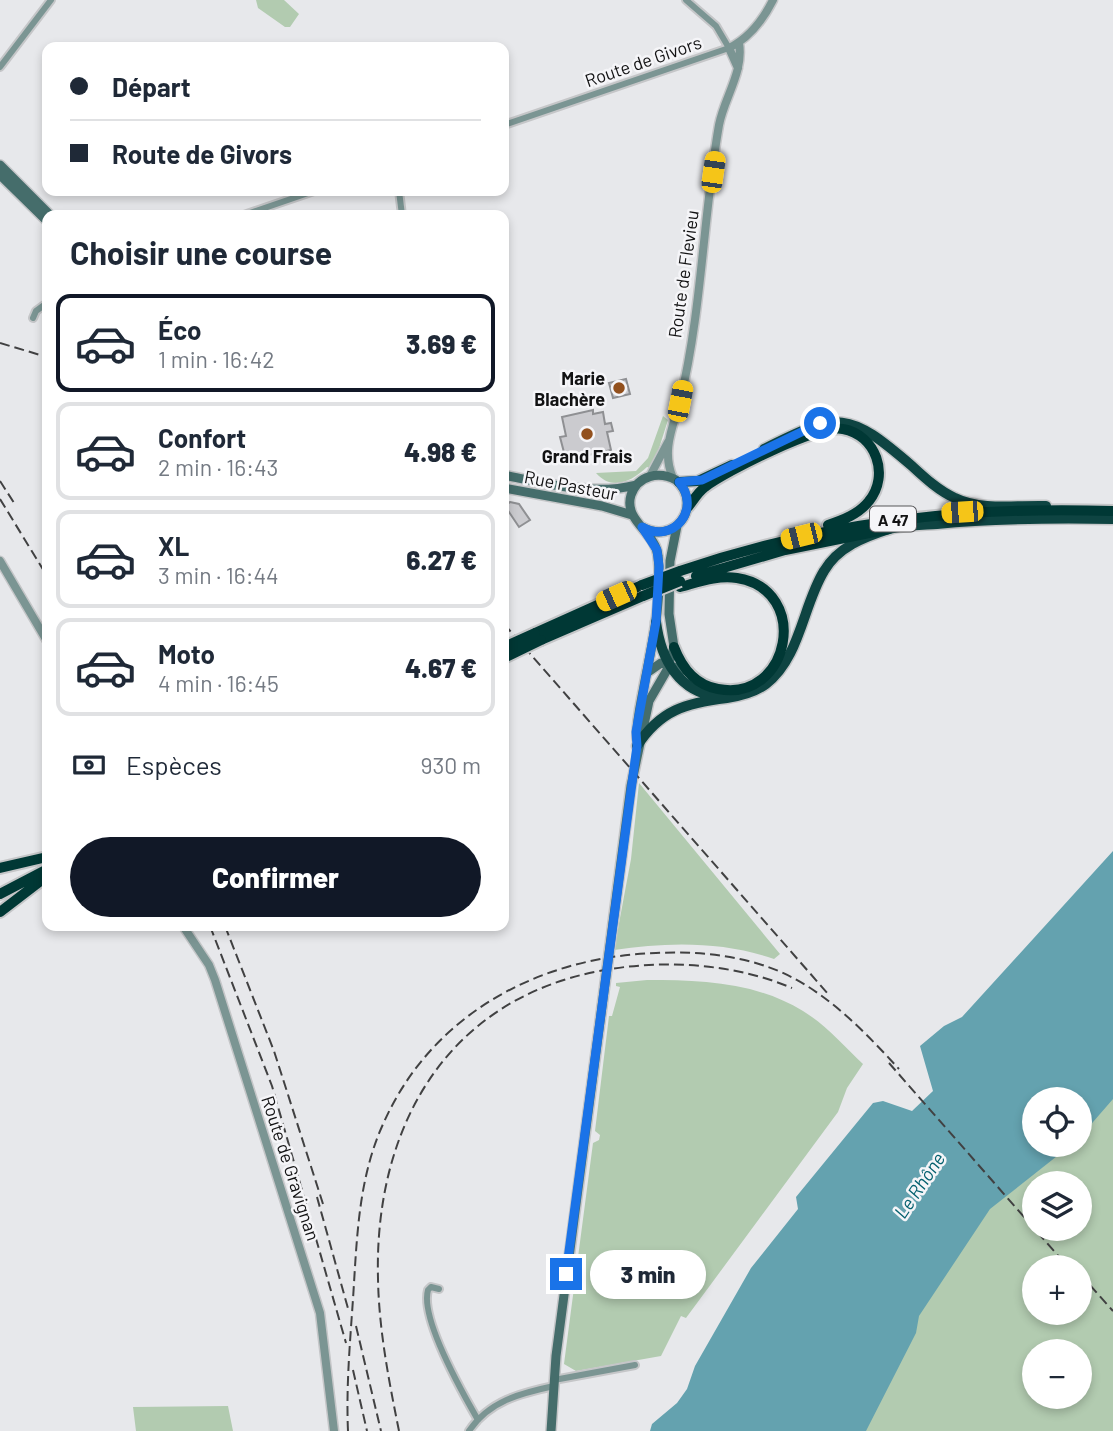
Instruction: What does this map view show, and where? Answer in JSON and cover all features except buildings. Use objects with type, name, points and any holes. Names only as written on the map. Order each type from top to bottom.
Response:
[{"type":"highway","points":[[676,480],[702,480],[801,430],[820,423],[838,421],[867,429],[936,486],[962,501],[1113,510]]},
{"type":"highway","points":[[688,508],[708,485],[815,432],[840,428],[867,442],[876,456],[879,469],[876,489],[867,503],[842,520],[760,546]]},
{"type":"highway","name":"A 47","points":[[509,652],[538,637],[760,546],[860,524],[918,516],[1010,510],[1113,510]]},
{"type":"highway","name":"A 47","points":[[680,580],[785,550],[889,529],[987,520],[1113,519]]},
{"type":"highway","points":[[637,746],[650,726],[664,715],[756,690],[777,673],[788,655],[819,579],[835,556],[849,545],[889,529]]},
{"type":"highway","points":[[674,647],[687,671],[698,682],[715,689],[730,690],[751,685],[767,674],[778,660],[784,642],[785,627],[771,596],[745,580],[680,580]]},
{"type":"highway","name":"A 47","points":[[538,637],[643,594]]},
{"type":"highway","points":[[656,622],[661,648],[678,677],[693,689],[725,698]]},
{"type":"highway","points":[[0,868],[42,858]]},
{"type":"highway","points":[[0,894],[42,873]]},
{"type":"highway","points":[[0,912],[42,880]]},
{"type":"main road","points":[[0,165],[45,210]]},
{"type":"main road","points":[[0,175],[42,216]]},
{"type":"main road","points":[[551,1431],[554,1383],[637,746],[649,701],[669,664],[674,647],[669,614],[670,555],[677,526],[688,508],[686,494],[676,480],[664,475],[649,476],[636,485],[630,500],[632,515],[655,545],[659,557],[656,622],[636,732],[637,746]]},
{"type":"main road","name":"Rue Pasteur","points":[[509,476],[590,489],[617,490],[636,485]]},
{"type":"main road","name":"Rue Pasteur","points":[[509,489],[602,506],[632,515]]},
{"type":"main road","points":[[642,527],[659,533],[677,526]]},
{"type":"main road","points":[[646,674],[656,664],[669,664],[687,671]]},
{"type":"street","points":[[0,67],[51,0]]},
{"type":"street","points":[[686,0],[716,26],[738,68]]},
{"type":"street","name":"Route de Givors","points":[[509,123],[729,48],[739,43],[765,17],[773,0]]},
{"type":"street","name":"Route de Flevieu","points":[[649,476],[667,442],[687,364],[720,122],[738,68],[739,43]]},
{"type":"street","points":[[260,210],[300,196]]},
{"type":"street","points":[[33,318],[42,307]]},
{"type":"street","name":"Route de Flevieu","points":[[667,442],[667,461],[676,480]]},
{"type":"street","points":[[0,561],[42,632]]},
{"type":"street","name":"Route de Gravignan","points":[[186,931],[209,964],[215,980],[313,1287],[325,1344],[334,1431]]},
{"type":"street","points":[[439,1289],[431,1287],[428,1290],[428,1312],[451,1373],[478,1420]]},
{"type":"street","points":[[469,1431],[488,1409],[503,1400],[554,1383],[635,1365]]},
{"type":"green space","points":[[256,0],[284,0],[299,14],[290,27],[285,27],[258,8]]},
{"type":"green space","points":[[663,416],[668,420],[655,461],[650,468],[647,467],[628,480],[615,483],[602,479],[596,473],[636,471],[648,458]]},
{"type":"green space","points":[[639,783],[780,954],[774,959],[715,946],[654,945],[614,950],[631,859]]},
{"type":"green space","points":[[647,980],[728,985],[747,988],[785,1001],[827,1029],[863,1064],[847,1088],[838,1112],[686,1318],[681,1316],[661,1356],[576,1371],[564,1364],[593,1143],[599,1140],[600,1135],[595,1131],[609,1016],[612,1016],[620,987],[616,986],[616,983]]},
{"type":"green space","points":[[1113,1010],[1113,1431],[762,1431],[1022,1157],[1092,1157],[1092,1087],[1084,1087]]},
{"type":"green space","points":[[228,1406],[233,1431],[136,1431],[133,1407]]},
{"type":"water","name":"Le Rhône","points":[[1113,851],[1113,1099],[1092,1123],[1092,1087],[1022,1087],[1022,1157],[1056,1157],[1038,1171],[1022,1171],[1022,1184],[990,1209],[919,1316],[916,1333],[866,1431],[650,1431],[652,1424],[677,1403],[687,1389],[695,1366],[751,1268],[798,1209],[796,1197],[873,1103],[883,1101],[912,1111],[933,1091],[920,1046],[944,1026],[962,1017]]},
{"type":"railway","points":[[0,343],[42,356]]},
{"type":"railway","points":[[0,481],[16,506]]},
{"type":"railway","points":[[0,499],[42,568]]},
{"type":"railway","points":[[509,630],[829,995]]},
{"type":"railway","points":[[212,931],[272,1086],[346,1343]]},
{"type":"railway","points":[[227,931],[274,1051],[323,1204]]},
{"type":"railway","points":[[348,1431],[349,1365],[360,1209],[375,1143],[405,1084],[431,1050],[461,1022],[495,998],[532,979],[571,966],[613,957],[672,953],[735,958],[781,972],[814,991],[859,1028],[899,1069]]},
{"type":"railway","points":[[399,1431],[380,1318],[380,1224],[389,1172],[405,1124],[429,1080],[460,1042],[499,1011],[545,987],[623,967],[672,965],[722,968],[792,988]]},
{"type":"railway","points":[[889,1063],[1057,1255]]},
{"type":"railway","points":[[317,1197],[349,1312]]},
{"type":"railway","points":[[1092,1287],[1113,1311]]},
{"type":"railway","points":[[356,1326],[381,1431]]},
{"type":"railway","points":[[353,1370],[367,1431]]},
{"type":"place","name":"Marie Blachère","points":[[619,388]]},
{"type":"place","name":"Grand Frais","points":[[587,434]]},
{"type":"route","points":[[566,1274],[637,746],[636,732],[656,622],[659,557],[655,545],[642,527],[659,533],[673,529],[683,520],[687,512],[688,498],[679,482],[694,482],[707,478],[820,423]]}]
